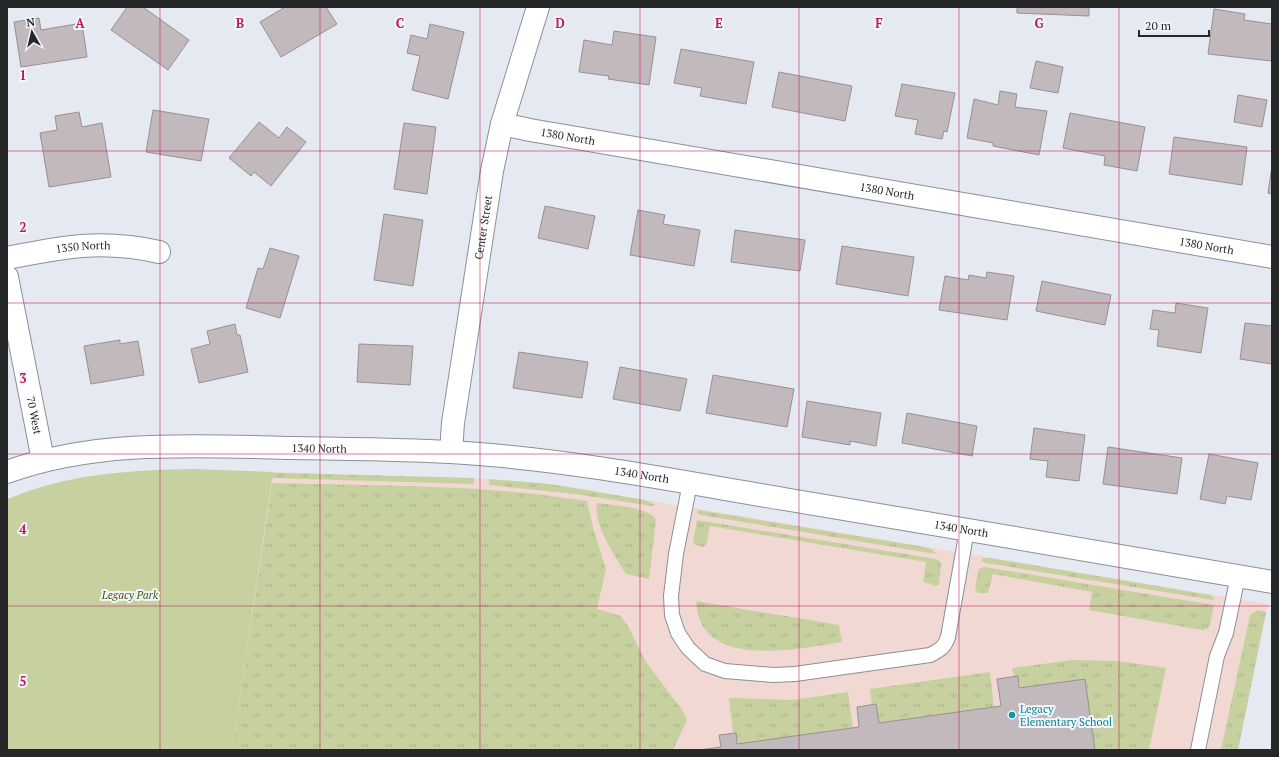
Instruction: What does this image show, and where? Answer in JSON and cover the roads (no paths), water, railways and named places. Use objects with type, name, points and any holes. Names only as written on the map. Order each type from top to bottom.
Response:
[{"type":"street","name":"Center Street","points":[[451,452],[455,408],[492,171],[502,124],[538,7]]},
{"type":"street","name":"1380 North","points":[[502,124],[1272,257]]},
{"type":"street","name":"1350 North","points":[[7,258],[76,246],[105,244],[132,246],[159,252]]},
{"type":"street","name":"70 West","points":[[7,277],[43,460]]},
{"type":"street","name":"1340 North","points":[[7,472],[43,460],[89,452],[161,447],[451,452],[482,454],[580,466],[690,483],[1272,582]]},
{"type":"lane","points":[[690,483],[676,554],[671,596],[672,615],[678,633],[688,648],[705,664],[724,671],[773,675],[795,674],[930,655],[941,650],[946,645],[948,637],[967,530]]},
{"type":"lane","points":[[1198,750],[1217,656],[1226,633],[1238,576]]},
{"type":"place","name":"Legacy Elementary School","points":[[1012,715]]},
{"type":"park label","name":"Legacy Park","points":[[130,595]]}]
